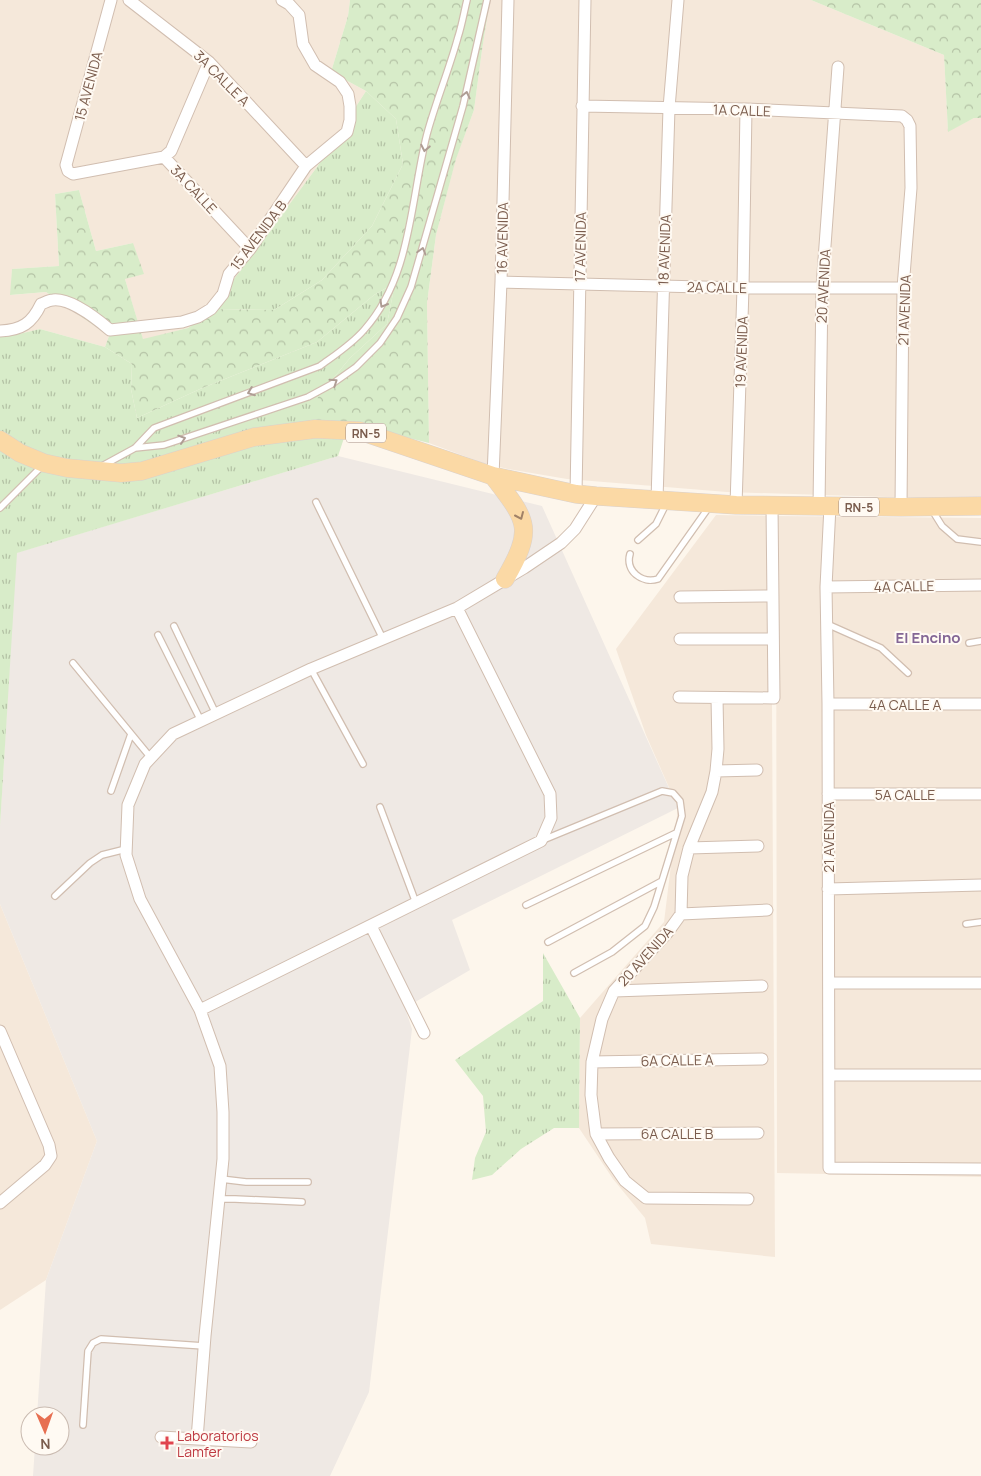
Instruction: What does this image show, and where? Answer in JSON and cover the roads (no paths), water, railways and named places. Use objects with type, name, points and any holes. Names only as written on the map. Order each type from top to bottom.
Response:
[{"type":"main road","name":"RN-5","points":[[1,445],[44,463],[67,468],[121,473],[142,471],[254,437],[315,429],[360,431],[493,476],[576,494],[736,505],[981,506]]},
{"type":"main road","points":[[493,476],[520,513],[524,525],[523,545],[505,579]]},
{"type":"street","name":"15 AVENIDA","points":[[68,171],[66,165],[111,0]]},
{"type":"street","name":"3A CALLE A","points":[[129,0],[209,62],[306,166]]},
{"type":"street","name":"15 AVENIDA B","points":[[0,331],[23,327],[35,317],[41,304],[53,300],[67,302],[98,319],[110,330],[182,322],[198,317],[211,309],[223,294],[228,274],[250,249],[306,166],[347,132],[350,120],[348,94],[340,82],[315,65],[303,44],[299,15],[289,4],[282,0]]},
{"type":"street","name":"16 AVENIDA","points":[[493,476],[501,282],[508,0]]},
{"type":"street","name":"17 AVENIDA","points":[[576,494],[585,0]]},
{"type":"street","name":"18 AVENIDA","points":[[662,500],[663,286],[669,108],[678,0]]},
{"type":"street","points":[[164,157],[172,151],[209,62]]},
{"type":"street","name":"20 AVENIDA","points":[[825,506],[822,287],[838,67]]},
{"type":"street","name":"1A CALLE","points":[[582,106],[746,109],[902,116]]},
{"type":"street","name":"19 AVENIDA","points":[[736,505],[743,288],[746,109]]},
{"type":"street","name":"21 AVENIDA","points":[[901,507],[903,288],[911,188],[910,126],[902,116]]},
{"type":"street","name":"3A CALLE","points":[[68,171],[73,174],[164,157],[250,249]]},
{"type":"street","name":"2A CALLE","points":[[501,282],[743,288],[903,288]]},
{"type":"street","points":[[197,1439],[204,1346],[221,1179],[224,1112],[220,1066],[200,1010],[140,899],[126,856],[128,804],[145,764],[172,734],[311,669],[457,608],[524,568],[561,543],[575,529],[596,496]]},
{"type":"street","points":[[679,697],[774,698],[772,506]]},
{"type":"street","name":"21 AVENIDA","points":[[825,506],[828,704],[829,1168],[981,1169]]},
{"type":"street","name":"4A CALLE","points":[[826,587],[981,585]]},
{"type":"street","points":[[680,597],[773,596]]},
{"type":"street","points":[[200,1010],[541,841],[551,818],[550,794],[457,608]]},
{"type":"street","points":[[680,639],[773,639]]},
{"type":"street","name":"20 AVENIDA","points":[[717,698],[718,749],[716,771],[712,792],[689,848],[682,876],[681,914],[668,932],[614,991],[602,1020],[592,1062],[591,1095],[596,1134],[609,1158],[625,1181],[646,1198],[748,1199]]},
{"type":"street","name":"4A CALLE A","points":[[828,704],[981,704]]},
{"type":"street","points":[[716,771],[757,770]]},
{"type":"street","name":"5A CALLE","points":[[828,794],[981,794]]},
{"type":"street","points":[[689,848],[758,846]]},
{"type":"street","points":[[828,889],[981,885]]},
{"type":"street","points":[[681,914],[768,910]]},
{"type":"street","points":[[371,926],[424,1033]]},
{"type":"street","points":[[829,983],[981,983]]},
{"type":"street","points":[[614,991],[762,986]]},
{"type":"street","points":[[0,1031],[49,1145],[51,1156],[45,1165],[0,1202]]},
{"type":"street","name":"6A CALLE A","points":[[592,1062],[762,1059]]},
{"type":"street","points":[[829,1075],[981,1075]]},
{"type":"street","name":"6A CALLE B","points":[[596,1134],[758,1133]]},
{"type":"street","points":[[161,1437],[251,1442]]},
{"type":"lane","points":[[91,471],[135,448],[154,428],[320,366],[343,350],[364,331],[392,287],[401,263],[427,135],[459,35],[467,0]]},
{"type":"lane","points":[[135,448],[164,446],[308,397],[332,384],[356,367],[380,343],[397,318],[414,279],[463,106],[487,0]]},
{"type":"lane","points":[[0,508],[44,463]]},
{"type":"lane","points":[[638,540],[656,524],[662,500]]},
{"type":"lane","points":[[316,502],[383,639]]},
{"type":"lane","points":[[630,554],[628,560],[630,567],[636,575],[648,580],[658,579],[712,503]]},
{"type":"lane","points":[[930,507],[942,526],[957,539],[981,542]]},
{"type":"lane","points":[[827,624],[881,648],[908,673]]},
{"type":"lane","points":[[174,626],[216,714]]},
{"type":"lane","points":[[158,635],[201,721]]},
{"type":"lane","points":[[969,643],[981,642]]},
{"type":"lane","points":[[73,663],[151,758]]},
{"type":"lane","points":[[311,669],[363,764]]},
{"type":"lane","points":[[111,791],[131,734]]},
{"type":"lane","points":[[541,841],[662,791],[674,792],[680,801],[682,816],[654,907],[645,926],[612,952],[574,973]]},
{"type":"lane","points":[[380,808],[416,903]]},
{"type":"lane","points":[[526,905],[676,833]]},
{"type":"lane","points":[[55,896],[90,863],[102,855],[126,849]]},
{"type":"lane","points":[[548,942],[662,881]]},
{"type":"lane","points":[[966,924],[981,922]]},
{"type":"lane","points":[[221,1179],[246,1182],[308,1182]]},
{"type":"lane","points":[[219,1199],[302,1202]]},
{"type":"lane","points":[[83,1425],[88,1351],[92,1343],[101,1339],[204,1346]]},
{"type":"place","name":"Laboratorios Lamfer","points":[[167,1443]]},
{"type":"district","name":"El Encino","points":[[928,637]]}]
